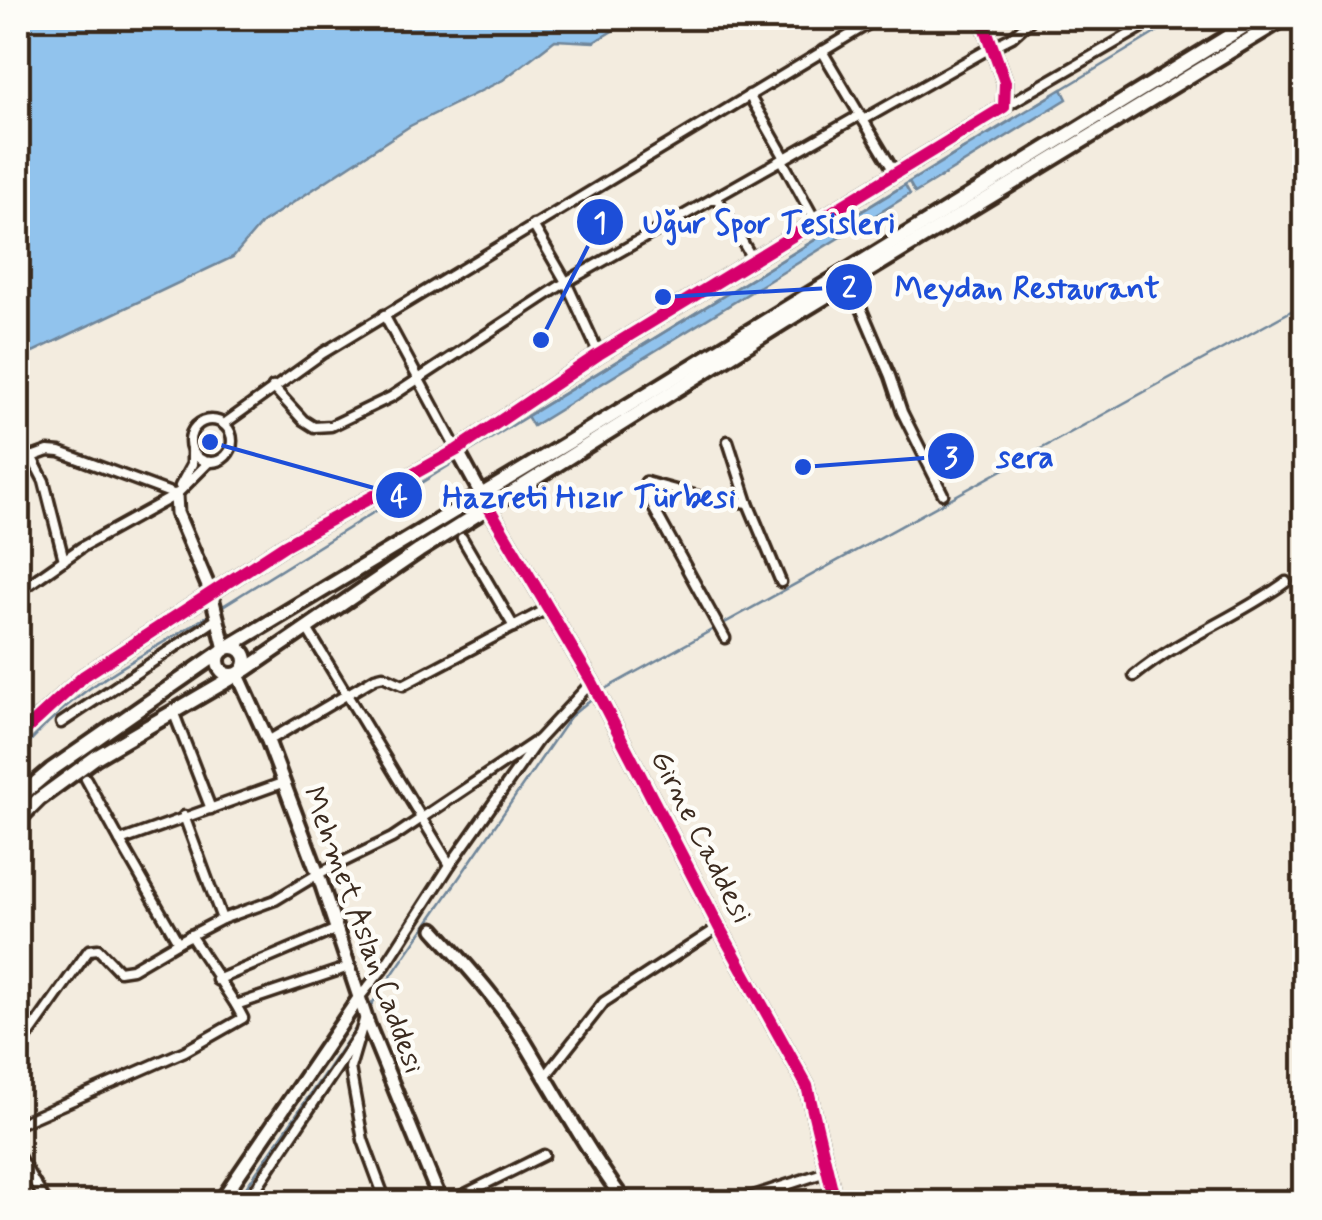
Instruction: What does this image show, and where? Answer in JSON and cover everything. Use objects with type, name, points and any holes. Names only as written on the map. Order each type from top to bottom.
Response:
[{"type":"main road","points":[[18,798],[51,770],[225,649],[1258,18]]},
{"type":"main road","points":[[18,820],[82,766],[172,710],[238,675],[489,508],[850,282],[1285,18]]},
{"type":"main road","points":[[234,647],[245,655],[244,668],[238,675],[229,676],[219,668],[218,659],[225,649],[234,647]]},
{"type":"street","points":[[224,424],[384,315],[878,18]]},
{"type":"street","points":[[982,18],[1005,82],[1004,107]]},
{"type":"street","points":[[273,388],[303,420],[324,428],[391,397],[566,282],[1012,36],[1032,18]]},
{"type":"street","points":[[18,736],[84,676],[285,545],[457,450],[599,354],[1004,107],[1158,18]]},
{"type":"street","points":[[822,51],[895,174]]},
{"type":"street","points":[[748,95],[816,222]]},
{"type":"street","points":[[717,198],[753,260]]},
{"type":"street","points":[[533,226],[566,282],[599,354]]},
{"type":"street","points":[[850,282],[902,412],[943,494]]},
{"type":"street","points":[[384,315],[481,494]]},
{"type":"street","points":[[18,592],[64,560],[176,495],[209,462],[222,459],[231,449],[232,436],[224,424],[211,420],[198,424],[190,437],[192,464],[176,495],[178,512],[211,593],[225,649]]},
{"type":"street","points":[[728,441],[748,503],[781,582]]},
{"type":"street","points":[[18,462],[48,451],[60,452],[176,495]]},
{"type":"street","points":[[192,451],[209,462]]},
{"type":"street","points":[[30,456],[44,480],[64,560]]},
{"type":"street","points":[[724,638],[653,506],[646,482],[701,497],[748,503]]},
{"type":"street","name":"Girne Caddesi","points":[[489,508],[592,682],[718,927],[807,1086],[835,1202]]},
{"type":"street","points":[[462,538],[514,626]]},
{"type":"street","points":[[1134,676],[1152,661],[1249,609],[1286,582]]},
{"type":"street","points":[[268,741],[381,676],[403,684],[547,610]]},
{"type":"street","points":[[61,724],[218,620]]},
{"type":"street","points":[[306,627],[450,865]]},
{"type":"street","name":"Mehmet Aslan Caddesi","points":[[238,675],[268,741],[368,1024],[441,1202]]},
{"type":"street","points":[[220,1202],[538,740],[592,682]]},
{"type":"street","points":[[172,710],[210,809]]},
{"type":"street","points":[[18,1050],[89,950],[98,950],[119,971],[132,970],[190,935],[275,900],[392,838],[538,740]]},
{"type":"street","points":[[86,779],[178,942]]},
{"type":"street","points":[[120,841],[282,783]]},
{"type":"street","points":[[184,816],[222,920]]},
{"type":"street","points":[[544,1078],[604,1002],[718,927]]},
{"type":"street","points":[[217,980],[337,929]]},
{"type":"street","points":[[434,929],[489,992],[530,1050],[624,1202]]},
{"type":"street","points":[[18,1124],[185,1051],[243,1018],[190,935]]},
{"type":"street","points":[[236,1006],[350,966]]},
{"type":"street","points":[[366,1013],[350,1068],[362,1140],[386,1202]]},
{"type":"street","points":[[247,1202],[359,1035]]},
{"type":"street","points":[[18,1155],[46,1202]]},
{"type":"street","points":[[449,1202],[544,1155]]},
{"type":"street","points":[[735,1202],[826,1172]]},
{"type":"water","points":[[18,18],[634,18],[594,42],[555,40],[503,80],[410,126],[262,223],[233,257],[18,359]]},
{"type":"water","points":[[1062,89],[1067,99],[915,193],[909,182]]},
{"type":"water","points":[[905,185],[910,194],[533,426],[527,416]]},
{"type":"waterway","points":[[1061,90],[1180,18]]},
{"type":"waterway","points":[[1031,108],[1054,94]]},
{"type":"waterway","points":[[989,134],[1012,120]]},
{"type":"waterway","points":[[946,160],[965,148]]},
{"type":"waterway","points":[[464,455],[909,182]]},
{"type":"waterway","points":[[603,690],[1304,304]]},
{"type":"waterway","points":[[218,609],[458,460]]},
{"type":"waterway","points":[[18,756],[84,692],[212,613]]},
{"type":"waterway","points":[[367,1011],[570,717],[596,695]]},
{"type":"waterway","points":[[236,1202],[360,1022]]},
{"type":"cycle path","points":[[18,737],[84,676],[285,545],[457,450],[599,354],[1004,107],[1005,82],[982,18]]},
{"type":"cycle path","points":[[489,508],[592,682],[807,1086],[835,1202]]},
{"type":"place","name":"Meydan Restaurant","points":[[663,297]]},
{"type":"place","name":"Uğur Spor Tesisleri","points":[[541,340]]},
{"type":"place","name":"Hazreti Hızır Türbesi","points":[[210,442]]},
{"type":"place","name":"sera","points":[[803,467]]}]
